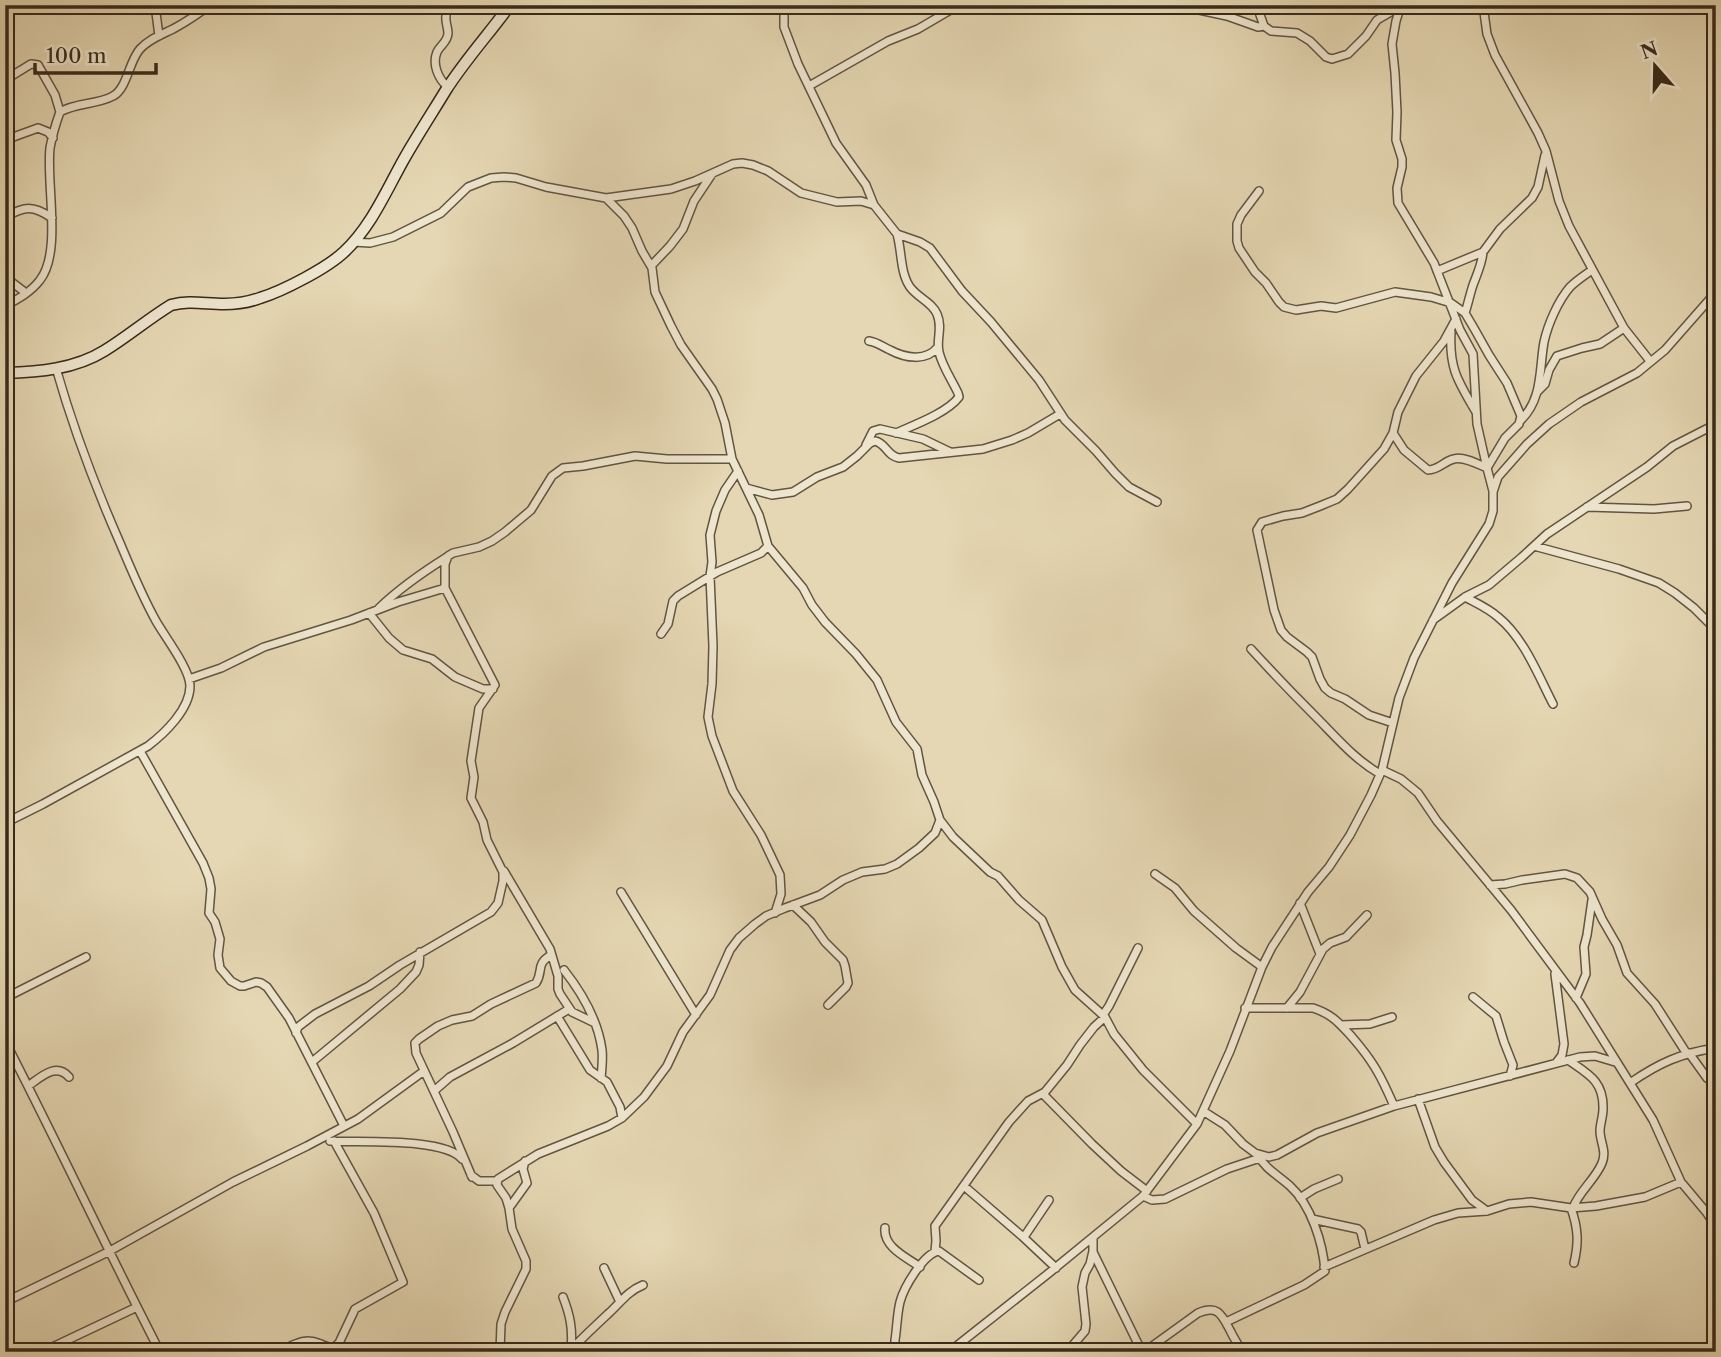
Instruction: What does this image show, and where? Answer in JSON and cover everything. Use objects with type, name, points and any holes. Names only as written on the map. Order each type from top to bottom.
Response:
[{"type":"street","points":[[155,5],[159,36]]},
{"type":"street","points":[[60,112],[69,107],[115,95],[136,54],[147,42],[194,17],[210,5]]},
{"type":"street","points":[[448,5],[448,35],[438,49],[435,59],[439,78],[448,87]]},
{"type":"street","points":[[5,373],[56,368],[83,362],[104,352],[171,305],[183,302],[238,303],[259,299],[289,286],[343,253],[368,224],[405,156],[448,87],[510,5]]},
{"type":"street","points":[[784,5],[784,27],[788,39],[835,144],[866,185],[874,205],[897,234],[903,270],[909,286],[933,306],[941,327],[938,347],[942,362],[959,397],[956,402],[935,415],[896,433]]},
{"type":"street","points":[[809,86],[959,5]]},
{"type":"street","points":[[1176,5],[1227,16],[1258,27],[1264,26]]},
{"type":"street","points":[[1262,5],[1259,12],[1264,26],[1271,31],[1297,33],[1332,59],[1348,54],[1377,20],[1401,6]]},
{"type":"street","points":[[1483,5],[1495,55],[1546,151],[1559,201],[1569,226],[1624,328],[1650,361]]},
{"type":"street","points":[[950,1352],[1145,1194],[1197,1124],[1230,1051],[1262,967],[1307,892],[1329,867],[1350,835],[1371,795],[1381,772],[1399,698],[1414,658],[1452,583],[1489,524],[1493,511],[1493,492],[1477,424],[1473,354],[1429,254],[1403,211],[1397,195],[1402,159],[1396,140],[1397,111],[1392,44],[1401,6]]},
{"type":"street","points":[[5,80],[31,64],[38,65],[60,112],[50,149],[52,218],[47,266],[41,279],[26,293],[5,306]]},
{"type":"street","points":[[5,141],[38,128],[48,132],[53,138]]},
{"type":"street","points":[[1437,271],[1483,251],[1500,229],[1532,198],[1538,187],[1546,151]]},
{"type":"street","points":[[353,242],[370,243],[393,237],[441,213],[468,187],[491,178],[505,177],[606,198],[671,189],[733,164],[743,163],[768,170],[801,193],[825,200],[861,201],[874,205]]},
{"type":"street","points":[[651,266],[682,229],[694,201],[712,173]]},
{"type":"street","points":[[1259,191],[1237,224],[1237,241],[1255,272],[1284,307],[1296,310],[1321,306],[1336,308],[1395,292],[1451,303],[1465,313],[1507,383],[1521,420]]},
{"type":"street","points":[[606,198],[628,222],[651,266],[655,292],[668,320],[681,345],[717,399],[732,459],[759,515],[768,546],[803,588],[825,622],[877,680],[896,722],[917,748],[922,775],[940,820],[953,837],[990,872],[998,876],[1019,900],[1042,920],[1075,990],[1104,1016],[1114,1034],[1143,1070],[1197,1124]]},
{"type":"street","points":[[5,217],[31,208],[52,218]]},
{"type":"street","points":[[897,234],[930,248],[962,291],[992,322],[1039,380],[1060,414],[1129,487],[1157,502]]},
{"type":"street","points":[[1465,313],[1483,251]]},
{"type":"street","points":[[1487,468],[1505,438],[1528,413],[1538,391],[1545,341],[1558,306],[1572,285],[1592,270]]},
{"type":"street","points":[[5,277],[26,293]]},
{"type":"street","points":[[1493,492],[1503,470],[1549,424],[1581,402],[1637,373],[1665,349],[1714,297]]},
{"type":"street","points":[[1393,723],[1369,715],[1331,693],[1320,679],[1312,657],[1281,630],[1274,610],[1257,530],[1262,522],[1302,513],[1337,499],[1355,482],[1384,449],[1416,376],[1456,319]]},
{"type":"street","points":[[1538,391],[1545,384],[1557,356],[1600,344],[1624,328]]},
{"type":"street","points":[[1451,329],[1452,365],[1459,383],[1477,412]]},
{"type":"street","points":[[869,341],[875,341],[899,355],[920,357],[930,355],[938,347]]},
{"type":"street","points":[[5,823],[140,751],[163,735],[177,717],[190,689],[186,671],[155,619],[108,515],[75,430],[56,368]]},
{"type":"street","points":[[746,488],[772,495],[793,492],[817,477],[843,467],[875,441],[883,444],[891,455],[899,458],[984,449],[1012,440],[1060,414]]},
{"type":"street","points":[[1431,622],[1465,597],[1489,584],[1546,534],[1647,467],[1672,446],[1716,424]]},
{"type":"street","points":[[865,449],[870,435],[876,430],[923,439],[954,453]]},
{"type":"street","points":[[1393,433],[1404,450],[1428,470],[1458,458],[1487,468]]},
{"type":"street","points":[[373,612],[405,584],[448,556],[479,547],[505,532],[531,510],[552,477],[563,468],[635,456],[732,459]]},
{"type":"street","points":[[738,471],[725,490],[711,526],[713,646],[708,717],[712,736],[733,791],[761,835],[780,874],[781,894],[775,913]]},
{"type":"street","points":[[1586,507],[1654,509],[1687,506]]},
{"type":"street","points":[[661,634],[668,624],[673,601],[710,576],[761,553],[768,546]]},
{"type":"street","points":[[1534,546],[1659,583],[1695,608],[1716,630]]},
{"type":"street","points":[[448,556],[445,564],[446,588],[495,685],[479,708],[471,761],[474,777],[471,794],[473,804],[483,821],[487,840],[551,955],[558,976],[558,989],[569,1009],[596,1023]]},
{"type":"street","points":[[189,679],[221,668],[264,647],[446,588]]},
{"type":"street","points":[[1465,597],[1487,608],[1506,625],[1522,646],[1553,704]]},
{"type":"street","points":[[373,612],[389,638],[403,650],[432,659],[455,677],[483,689],[493,689]]},
{"type":"street","points":[[1251,649],[1353,755],[1366,766],[1401,779],[1418,793],[1576,998],[1653,1120],[1681,1182],[1716,1227]]},
{"type":"street","points":[[140,751],[209,878],[209,909],[220,939],[220,968],[231,981],[240,986],[256,982],[267,988],[289,1018],[344,1126]]},
{"type":"street","points":[[316,1142],[406,1143],[446,1149],[458,1155],[472,1177],[479,1181],[497,1181],[525,1160],[608,1126],[622,1118],[655,1083],[667,1066],[680,1037],[710,995],[733,945],[755,924],[766,916],[820,895],[854,875],[897,864],[935,833],[940,820]]},
{"type":"street","points":[[296,1033],[298,1027],[315,1014],[369,986],[495,908],[503,881],[502,867]]},
{"type":"street","points":[[1155,874],[1175,888],[1194,911],[1236,948],[1262,967]]},
{"type":"street","points":[[1490,885],[1565,874],[1577,878],[1587,888],[1617,945],[1627,973],[1655,1004],[1688,1054],[1716,1084]]},
{"type":"street","points":[[621,891],[696,1015]]},
{"type":"street","points":[[1576,998],[1586,974],[1584,947],[1592,898]]},
{"type":"street","points":[[1300,903],[1320,954]]},
{"type":"street","points":[[793,905],[811,922],[845,966],[848,983],[828,1005]]},
{"type":"street","points":[[1287,1008],[1300,992],[1323,948],[1346,937],[1367,915]]},
{"type":"street","points":[[935,1251],[936,1226],[1009,1122],[1028,1101],[1043,1094],[1104,1016],[1138,948]]},
{"type":"street","points":[[312,1062],[405,984],[416,972],[420,952]]},
{"type":"street","points":[[472,1177],[416,1053],[415,1043],[438,1026],[472,1016],[536,983],[541,963],[551,955]]},
{"type":"street","points":[[5,998],[86,957]]},
{"type":"street","points":[[564,970],[596,1023],[601,1049],[601,1077]]},
{"type":"street","points":[[1555,970],[1564,1044],[1562,1055],[1556,1063]]},
{"type":"street","points":[[1473,997],[1498,1019],[1513,1065],[1510,1076]]},
{"type":"street","points":[[1245,1008],[1313,1008],[1323,1012],[1341,1025],[1371,1059],[1394,1106]]},
{"type":"street","points":[[434,1091],[450,1077],[569,1009]]},
{"type":"street","points":[[557,1016],[590,1070],[607,1082],[620,1107],[622,1118]]},
{"type":"street","points":[[1341,1025],[1370,1024],[1392,1017]]},
{"type":"street","points":[[5,1041],[160,1352]]},
{"type":"street","points":[[1630,1083],[1657,1065],[1716,1048]]},
{"type":"street","points":[[1043,1094],[1152,1200],[1165,1199],[1227,1169],[1259,1157],[1277,1154],[1317,1133],[1394,1106],[1568,1060],[1595,1056],[1616,1062]]},
{"type":"street","points":[[1568,1060],[1596,1081],[1600,1087],[1603,1106],[1600,1130],[1604,1149],[1602,1164],[1572,1208],[1578,1233],[1574,1262]]},
{"type":"street","points":[[28,1086],[54,1071],[60,1070],[69,1077]]},
{"type":"street","points":[[5,1302],[108,1252],[233,1182],[358,1119],[424,1071]]},
{"type":"street","points":[[1418,1099],[1435,1147],[1444,1162],[1472,1200],[1487,1211]]},
{"type":"street","points":[[1203,1111],[1225,1125],[1300,1198],[1312,1219],[1325,1271],[1304,1285],[1226,1322]]},
{"type":"street","points":[[278,1352],[300,1341],[309,1340],[336,1350],[355,1309],[403,1282],[374,1213],[334,1141]]},
{"type":"street","points":[[509,1208],[527,1183],[523,1169],[525,1160]]},
{"type":"street","points":[[1300,1198],[1338,1179]]},
{"type":"street","points":[[497,1181],[506,1198],[512,1229],[526,1262],[526,1269],[501,1324],[500,1352]]},
{"type":"street","points":[[1324,1267],[1447,1216],[1531,1202],[1572,1208],[1596,1206],[1645,1197],[1681,1182]]},
{"type":"street","points":[[964,1186],[1056,1268]]},
{"type":"street","points":[[1024,1237],[1049,1200]]},
{"type":"street","points":[[1312,1219],[1358,1229],[1365,1249]]},
{"type":"street","points":[[885,1228],[885,1239],[889,1244],[919,1267]]},
{"type":"street","points":[[1068,1352],[1085,1331],[1082,1287],[1093,1251],[1093,1238]]},
{"type":"street","points":[[897,1352],[895,1340],[899,1306],[908,1284],[927,1257],[939,1251],[979,1280]]},
{"type":"street","points":[[1093,1251],[1143,1352],[1205,1310],[1219,1313],[1242,1352]]},
{"type":"street","points":[[604,1268],[620,1301]]},
{"type":"street","points":[[570,1350],[620,1301],[643,1285]]},
{"type":"street","points":[[563,1297],[573,1332],[570,1350]]},
{"type":"street","points":[[42,1352],[137,1307]]}]
